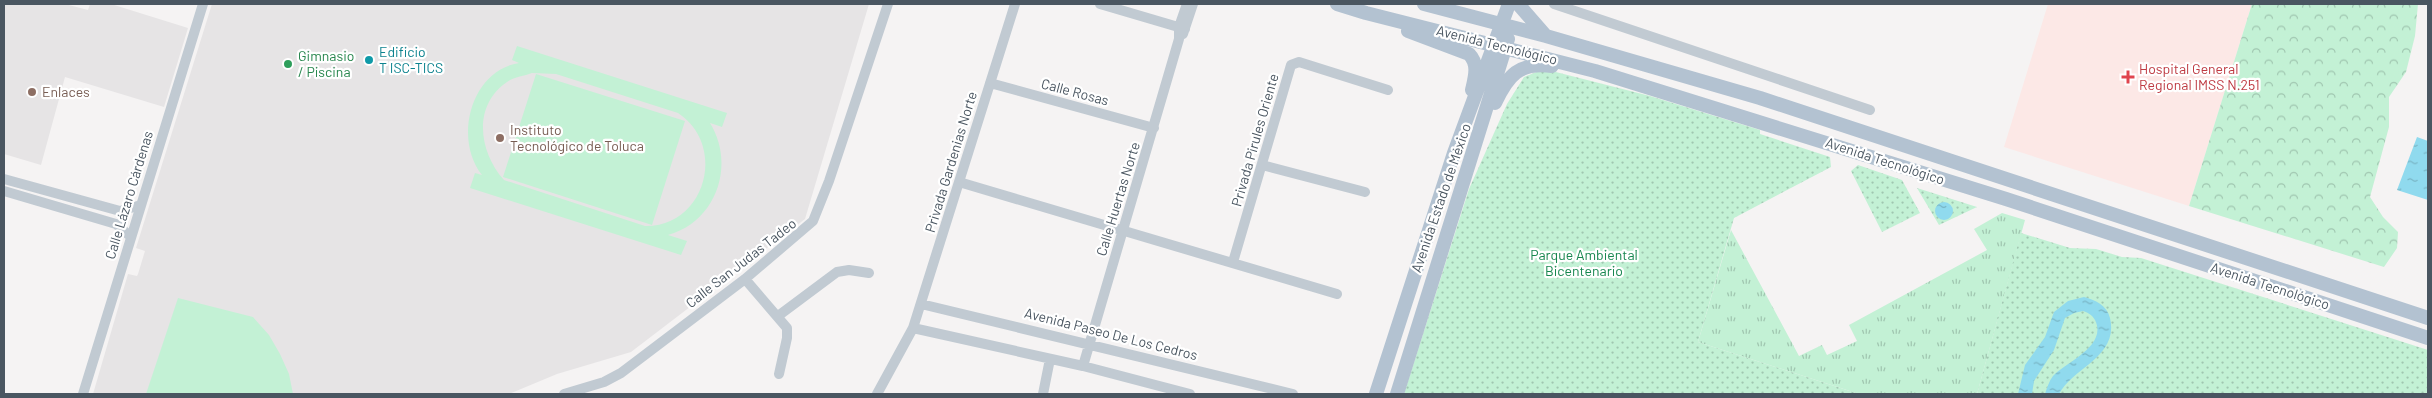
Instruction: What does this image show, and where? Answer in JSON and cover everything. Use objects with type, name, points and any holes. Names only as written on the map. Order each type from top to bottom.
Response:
[{"type":"main road","name":"Avenida Tecnológico","points":[[1337,4],[1595,71],[2006,199],[2428,338]]},
{"type":"main road","name":"Avenida Tecnológico","points":[[1424,4],[1546,36],[1823,118],[2428,318]]},
{"type":"main road","name":"Avenida Estado de México","points":[[1398,394],[1474,152],[1506,26],[1509,4]]},
{"type":"main road","points":[[1518,4],[1546,36]]},
{"type":"main road","name":"Avenida Estado de México","points":[[1506,26],[1518,4]]},
{"type":"main road","points":[[1366,13],[1391,26],[1464,51],[1473,58],[1475,78],[1454,153]]},
{"type":"main road","name":"Avenida Estado de México","points":[[1376,394],[1454,153],[1500,46]]},
{"type":"main road","points":[[1474,152],[1501,91],[1514,73],[1530,64],[1595,71]]},
{"type":"main road","points":[[2376,321],[2381,302]]},
{"type":"street","name":"Calle Lázaro Cárdenas","points":[[83,394],[203,4]]},
{"type":"street","name":"Calle San Judas Tadeo","points":[[569,393],[604,382],[621,372],[799,235],[815,218],[844,140],[888,4]]},
{"type":"street","name":"Privada Gardenias Norte","points":[[877,394],[913,328],[1015,4]]},
{"type":"street","points":[[1100,4],[1182,28]]},
{"type":"street","name":"Calle Huertas Norte","points":[[1083,366],[1154,128],[1187,4]]},
{"type":"street","name":"Calle Huertas Norte","points":[[1182,28],[1193,4]]},
{"type":"street","points":[[1554,4],[1870,110]]},
{"type":"street","name":"Privada Pirules Oriente","points":[[1233,262],[1292,63],[1298,62],[1388,90]]},
{"type":"street","name":"Calle Rosas","points":[[990,83],[1154,128]]},
{"type":"street","points":[[1262,165],[1365,192]]},
{"type":"street","points":[[4,179],[120,211],[141,206]]},
{"type":"street","points":[[959,182],[1124,229],[1337,294]]},
{"type":"street","points":[[41,202],[45,190]]},
{"type":"street","points":[[4,191],[116,224],[131,236]]},
{"type":"street","points":[[778,316],[837,272],[849,270],[869,273]]},
{"type":"street","points":[[744,278],[778,316],[787,333],[779,374]]},
{"type":"street","name":"Avenida Paseo De Los Cedros","points":[[921,304],[1089,343],[1293,394]]},
{"type":"street","points":[[913,328],[1083,366],[1156,390],[1190,394]]},
{"type":"street","points":[[1042,394],[1050,359]]},
{"type":"shaded area","name":"Enlaces","points":[[4,4],[65,4],[88,10],[90,4],[111,4],[188,28],[164,107],[65,77],[41,165],[4,154]]},
{"type":"shaded area","name":"Instituto Tecnológico de Toluca","points":[[212,4],[869,4],[805,219],[631,352],[557,374],[509,394],[93,394],[128,274],[137,276],[138,274],[145,251],[136,248]]},
{"type":"shaded area","name":"Hospital General Regional IMSS N.251","points":[[2048,4],[2252,4],[2189,206],[2004,147]]},
{"type":"green space","points":[[2252,4],[2418,4],[2415,36],[2406,72],[2389,97],[2389,127],[2370,197],[2383,217],[2398,232],[2397,248],[2384,267],[2189,206]]},
{"type":"green space","points":[[517,46],[727,113],[722,127],[710,123],[718,139],[721,156],[721,173],[717,190],[709,205],[698,218],[685,228],[668,235],[687,241],[681,255],[470,188],[475,173],[482,175],[473,160],[469,143],[468,126],[472,108],[479,92],[489,78],[502,68],[519,63],[512,60]],"holes":[[[532,73],[556,74],[678,113],[693,127],[702,145],[705,164],[703,182],[695,199],[682,213],[666,223],[645,226],[504,180],[489,156],[485,143],[483,130],[484,116],[488,104],[496,92],[513,79]]]},
{"type":"green space","name":"Parque Ambiental Bicentenario","points":[[1544,69],[1650,96],[1760,130],[1760,134],[1830,157],[1831,167],[1734,218],[1698,342],[1859,394],[1404,394],[1469,189],[1507,104],[1524,77]]},
{"type":"green space","points":[[536,74],[685,121],[652,225],[503,177]]},
{"type":"green space","points":[[1858,165],[1902,180],[1920,213],[1882,232],[1851,171]]},
{"type":"green space","points":[[1917,188],[1977,207],[1939,225]]},
{"type":"green space","points":[[2002,213],[2025,220],[1977,394],[1859,394],[1698,342],[1731,230],[1799,356],[1822,345],[1827,355],[1857,341],[1849,325],[1987,250],[1974,229]]},
{"type":"green space","points":[[2021,233],[2070,248],[2096,249],[2122,257],[2141,258],[2428,350],[2428,394],[1977,394]]},
{"type":"green space","points":[[178,298],[253,317],[269,335],[280,354],[289,374],[293,394],[146,394]]},
{"type":"water","points":[[2417,137],[2428,141],[2428,200],[2397,190]]},
{"type":"water","points":[[1940,202],[1948,202],[1953,207],[1951,218],[1940,220],[1935,215],[1935,207]]},
{"type":"water","points":[[2084,297],[2103,306],[2110,318],[2111,331],[2108,343],[2102,352],[2074,376],[2059,394],[2045,394],[2053,376],[2084,352],[2096,338],[2097,329],[2093,317],[2083,311],[2074,313],[2065,318],[2054,350],[2034,381],[2032,394],[2018,394],[2025,365],[2045,337],[2054,312],[2068,301]]},
{"type":"place","name":"Edificio T ISC-TICS","points":[[369,60]]},
{"type":"place","name":"Gimnasio / Piscina","points":[[288,64]]},
{"type":"place","name":"Hospital General Regional IMSS N.251","points":[[2128,77]]},
{"type":"place","name":"Enlaces","points":[[32,92]]},
{"type":"place","name":"Instituto Tecnológico de Toluca","points":[[500,138]]}]
